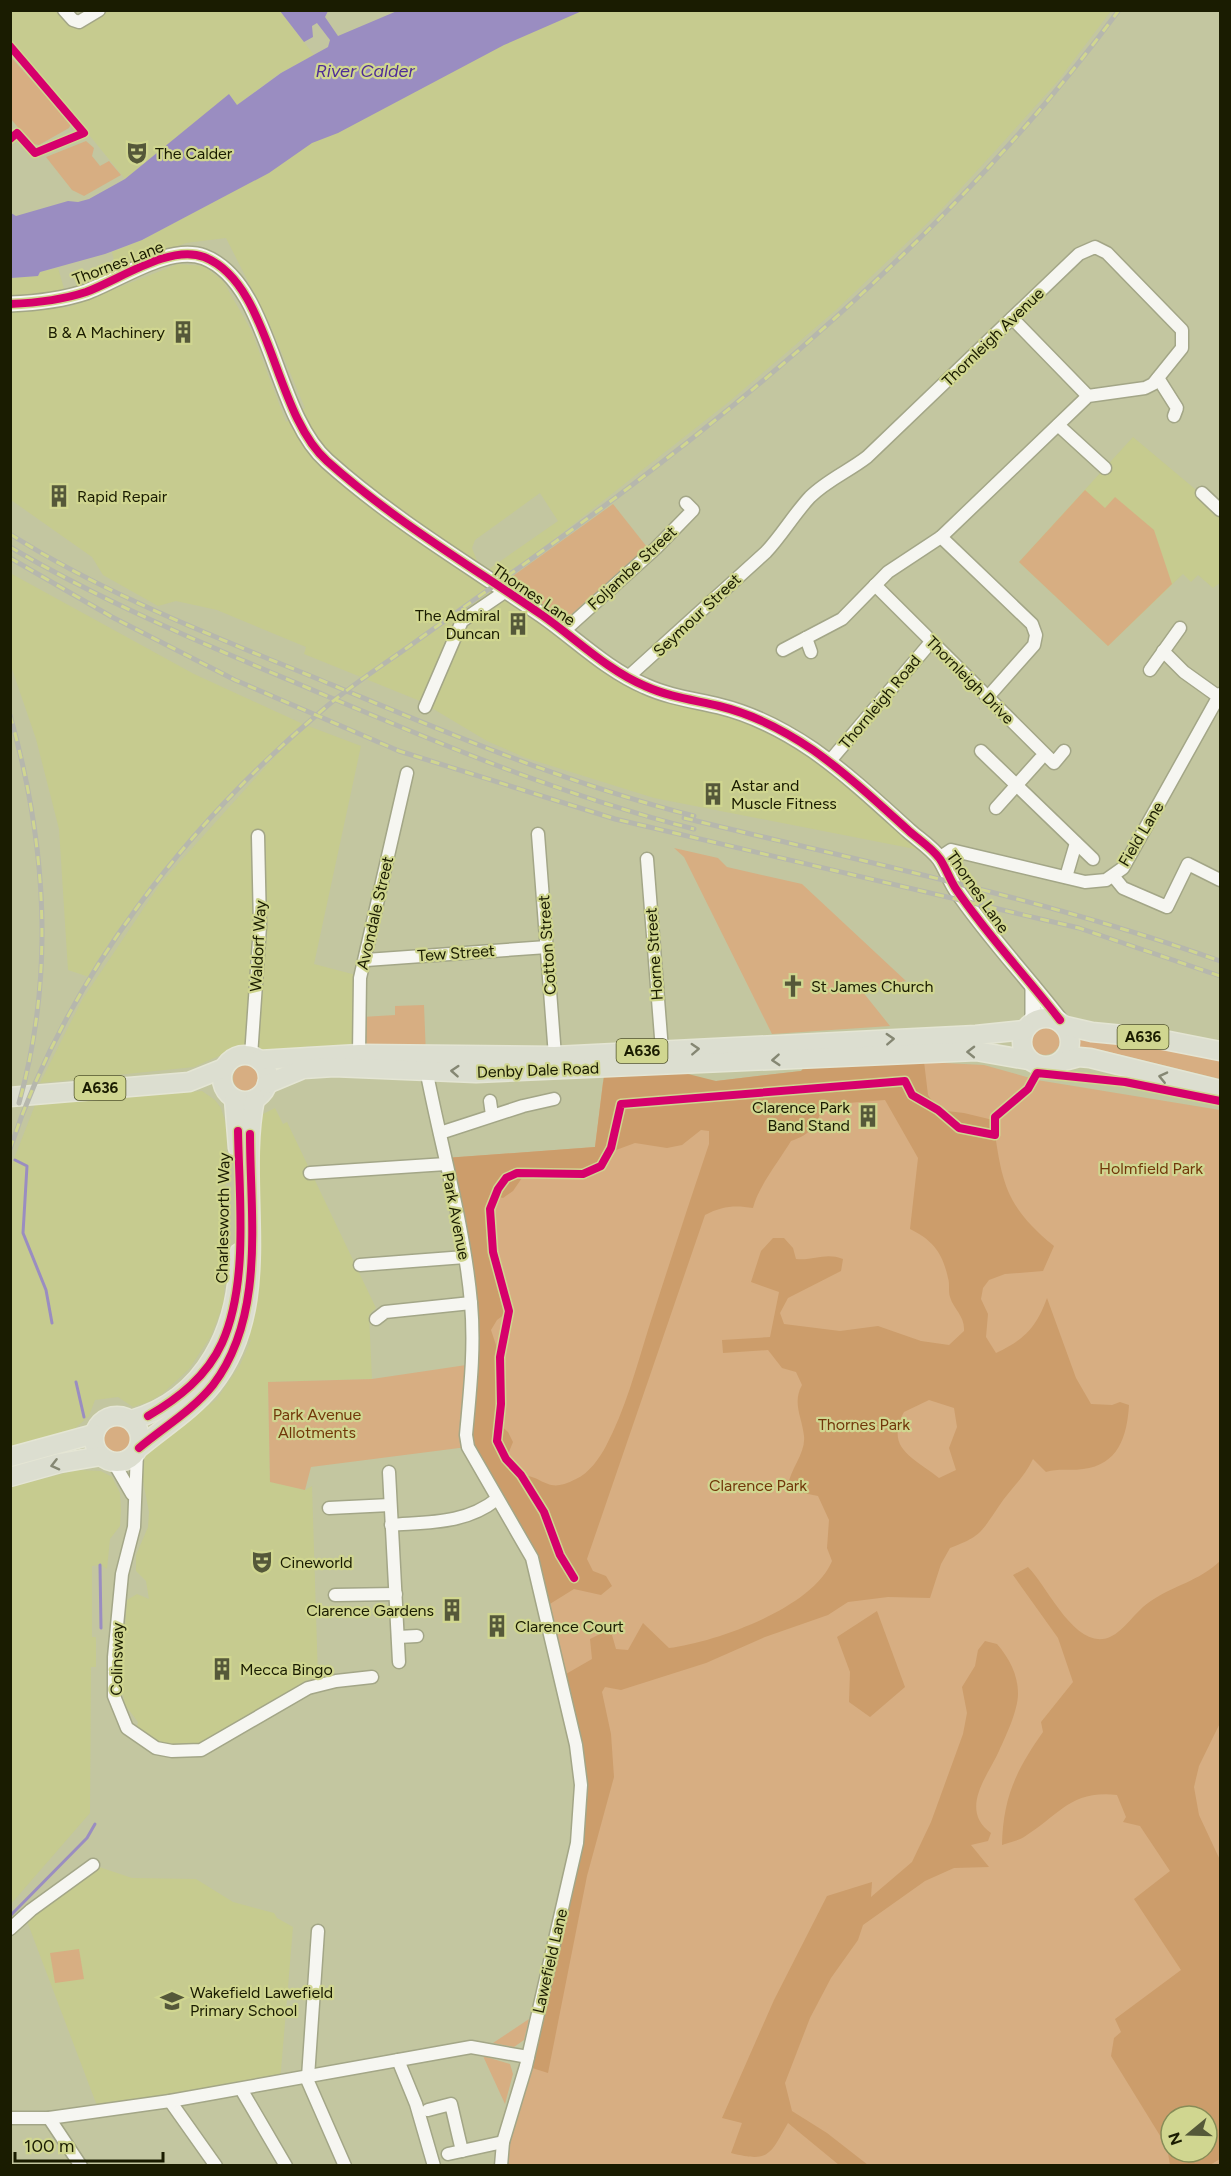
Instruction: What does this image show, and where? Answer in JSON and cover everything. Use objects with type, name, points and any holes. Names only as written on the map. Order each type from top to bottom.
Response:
[{"type":"main road","name":"A636","points":[[1029,1025],[1051,1016],[1063,1023],[1221,1051]]},
{"type":"main road","points":[[1060,1062],[1070,1046],[1063,1023]]},
{"type":"main road","name":"Denby Dale Road","points":[[255,1058],[358,1054],[555,1056],[976,1035],[1029,1025]]},
{"type":"main road","points":[[1028,1060],[1022,1043],[1029,1025]]},
{"type":"main road","name":"Denby Dale Road","points":[[267,1084],[303,1069],[334,1067],[426,1069],[476,1073],[976,1051],[1028,1060]]},
{"type":"main road","name":"A636","points":[[10,1097],[189,1082],[224,1068],[235,1057],[255,1058]]},
{"type":"main road","name":"A636","points":[[1028,1060],[1038,1065],[1052,1066],[1079,1057],[1090,1058],[1221,1090]]},
{"type":"main road","points":[[255,1058],[267,1072],[267,1084]]},
{"type":"main road","points":[[224,1068],[222,1080],[230,1095]]},
{"type":"main road","name":"A636","points":[[189,1082],[230,1095],[255,1099],[267,1084]]},
{"type":"main road","name":"Charlesworth Way","points":[[131,1420],[148,1416],[187,1390],[221,1345],[228,1326],[239,1262],[238,1121],[230,1095]]},
{"type":"main road","name":"Charlesworth Way","points":[[138,1450],[195,1404],[213,1384],[236,1338],[245,1310],[250,1281],[250,1134],[255,1099]]},
{"type":"main road","points":[[10,1477],[60,1463],[108,1459],[129,1460],[138,1450],[140,1433],[131,1420],[122,1416],[110,1417],[100,1423],[94,1434],[96,1450],[108,1459]]},
{"type":"main road","points":[[10,1457],[94,1434]]},
{"type":"street","points":[[64,10],[73,20],[79,22],[99,10]]},
{"type":"street","name":"Thornleigh Avenue","points":[[766,552],[818,490],[867,457],[1079,254],[1090,247],[1101,249],[1182,330],[1182,348],[1158,378],[1145,388],[1088,396]]},
{"type":"street","name":"Thornes Lane","points":[[10,304],[32,303],[84,292],[170,256],[190,254],[217,264],[243,291],[264,335],[283,388],[312,445],[391,514],[564,631],[628,678],[677,698],[720,706],[754,718],[809,748],[829,762],[939,858],[954,887],[1063,1023]]},
{"type":"street","points":[[783,650],[842,619],[875,585],[912,555],[941,537],[1088,396],[1012,318]]},
{"type":"street","points":[[1158,378],[1178,411]]},
{"type":"street","points":[[1058,425],[1105,468]]},
{"type":"street","points":[[1202,493],[1221,510]]},
{"type":"street","name":"Foljambe Street","points":[[564,631],[656,548],[693,510],[686,502]]},
{"type":"street","points":[[941,537],[1032,624],[1036,635],[1034,645],[987,698]]},
{"type":"street","name":"Seymour Street","points":[[628,678],[766,552]]},
{"type":"street","name":"Thornleigh Drive","points":[[875,585],[1054,764],[1064,751]]},
{"type":"street","points":[[425,707],[462,621],[506,591]]},
{"type":"street","points":[[1150,670],[1180,628]]},
{"type":"street","points":[[806,638],[811,652]]},
{"type":"street","name":"Thornleigh Road","points":[[829,762],[931,642]]},
{"type":"street","points":[[1163,651],[1184,672],[1220,696]]},
{"type":"street","name":"Field Lane","points":[[939,858],[951,850],[1096,883],[1114,877],[1133,852],[1220,696]]},
{"type":"street","points":[[981,751],[1093,860]]},
{"type":"street","points":[[996,808],[1040,759]]},
{"type":"street","name":"Avondale Street","points":[[358,1054],[357,995],[406,773]]},
{"type":"street","name":"Cotton Street","points":[[538,834],[555,1056]]},
{"type":"street","name":"Waldorf Way","points":[[255,1058],[260,926],[258,836]]},
{"type":"street","points":[[1066,877],[1076,843]]},
{"type":"street","name":"Horne Street","points":[[647,859],[662,1050]]},
{"type":"street","points":[[1114,877],[1123,888],[1167,907],[1188,864],[1221,880]]},
{"type":"street","name":"Tew Street","points":[[366,960],[547,947]]},
{"type":"street","points":[[1029,1025],[1033,987]]},
{"type":"street","name":"Park Avenue","points":[[426,1069],[465,1257],[471,1303],[473,1364]]},
{"type":"street","points":[[490,1101],[492,1115]]},
{"type":"street","points":[[440,1133],[492,1115],[524,1112],[549,1103]]},
{"type":"street","points":[[310,1173],[446,1164]]},
{"type":"street","points":[[360,1264],[465,1257]]},
{"type":"street","points":[[376,1319],[385,1312],[471,1303]]},
{"type":"street","name":"Lawefield Lane","points":[[473,1364],[466,1435],[468,1447],[532,1557],[576,1745],[581,1785],[577,1843],[528,2057],[503,2142],[501,2166]]},
{"type":"street","name":"Colinsway","points":[[138,1450],[134,1527],[122,1574],[117,1620],[114,1696],[127,1728],[144,1741],[172,1751],[201,1750],[308,1688],[328,1682],[372,1677]]},
{"type":"street","name":"Colinsway","points":[[108,1459],[123,1474],[134,1501]]},
{"type":"street","points":[[389,1472],[399,1662]]},
{"type":"street","points":[[391,1525],[459,1520],[488,1507],[497,1499]]},
{"type":"street","points":[[329,1508],[390,1505]]},
{"type":"street","points":[[335,1595],[396,1594]]},
{"type":"street","points":[[398,1637],[417,1636]]},
{"type":"street","points":[[10,1929],[31,1910],[93,1865]]},
{"type":"street","points":[[318,1931],[307,2077],[345,2166]]},
{"type":"street","points":[[10,2118],[50,2118],[170,2101],[471,2047],[528,2057]]},
{"type":"street","points":[[398,2061],[416,2104],[434,2166]]},
{"type":"street","points":[[241,2089],[286,2166]]},
{"type":"street","points":[[170,2101],[216,2166]]},
{"type":"street","points":[[429,2110],[451,2104],[462,2151]]},
{"type":"street","points":[[50,2118],[80,2165]]},
{"type":"street","points":[[448,2154],[503,2142]]},
{"type":"shaded area","points":[[506,10],[1111,11],[1058,81],[997,149],[939,212],[836,310],[730,401],[496,585],[628,677],[790,736],[925,851],[654,798],[526,758],[487,741],[420,701],[304,654],[306,647],[217,610],[176,601],[158,606],[103,575],[92,557],[11,500],[10,312],[69,307],[178,264],[204,266],[223,281],[251,330],[286,422],[305,408],[270,325],[226,238],[186,243],[116,270],[112,252],[142,240],[223,197]],"holes":[[[540,493],[558,521],[489,569],[477,561],[472,548],[475,540]]]},
{"type":"shaded area","points":[[10,11],[55,11],[78,29],[108,11],[280,11],[314,55],[280,73],[237,105],[230,95],[125,179],[11,39]]},
{"type":"shaded area","points":[[58,268],[65,292],[11,300],[11,278],[38,276],[40,272]]},
{"type":"shaded area","points":[[1133,437],[1220,510],[1220,583],[1213,588],[1198,575],[1191,582],[1183,574],[1108,646],[1019,562]]},
{"type":"shaded area","points":[[10,573],[194,674],[303,724],[361,746],[314,964],[356,975],[356,1042],[347,1047],[308,1046],[284,1054],[264,1051],[219,1056],[194,1067],[40,1083],[82,1000],[160,884],[294,735],[228,797],[150,885],[89,977],[68,970],[59,829],[36,739],[11,666]]},
{"type":"shaded area","points":[[202,1091],[215,1100],[221,1108],[227,1128],[224,1302],[211,1336],[189,1369],[162,1394],[148,1402],[133,1407],[118,1397],[95,1400],[89,1416],[70,1433],[10,1448],[10,1169],[35,1105]]},
{"type":"shaded area","points":[[275,1108],[283,1124],[287,1122],[376,1308],[369,1315],[372,1379],[268,1382],[270,1481],[305,1490],[312,1486],[318,1678],[204,1744],[185,1748],[164,1744],[149,1737],[137,1726],[138,1722],[125,1705],[121,1682],[127,1600],[137,1594],[149,1599],[146,1581],[136,1571],[136,1555],[148,1527],[149,1512],[142,1476],[144,1456],[217,1399],[240,1365],[251,1340],[236,1338],[259,1116]]},
{"type":"shaded area","points":[[77,1470],[101,1471],[112,1477],[120,1493],[121,1510],[120,1526],[110,1539],[107,1569],[101,1565],[92,1566],[92,1637],[96,1637],[96,1667],[91,1667],[90,1813],[11,1904],[11,1487]]},
{"type":"shaded area","name":"Wakefield Lawefield Primary School","points":[[93,1865],[132,1878],[196,1879],[233,1902],[274,1913],[277,1918],[293,1927],[280,2082],[99,2111],[25,1916]]},
{"type":"green space","points":[[10,56],[71,124],[69,128],[39,145],[32,144],[11,119]]},
{"type":"green space","points":[[86,141],[94,148],[92,156],[100,166],[109,161],[121,175],[84,196],[72,190],[46,157]]},
{"type":"green space","points":[[1085,490],[1105,508],[1115,497],[1154,530],[1172,584],[1108,646],[1019,562]]},
{"type":"green space","points":[[613,504],[647,547],[564,621],[503,583]]},
{"type":"green space","points":[[674,848],[718,858],[727,867],[802,884],[906,981],[862,991],[890,1026],[772,1034],[684,857]]},
{"type":"green space","points":[[424,1005],[426,1056],[359,1054],[362,1017],[395,1015],[395,1006]]},
{"type":"green space","points":[[1045,1025],[1056,1029],[1060,1040],[1056,1051],[1045,1055],[1034,1051],[1030,1040],[1034,1029]]},
{"type":"green space","points":[[1078,1036],[1220,1057],[1220,1079],[1097,1049],[1077,1047]]},
{"type":"green space","points":[[923,1053],[928,1095],[938,1110],[993,1120],[999,1160],[1008,1191],[1025,1218],[1054,1246],[1043,1271],[1005,1274],[989,1280],[983,1288],[981,1299],[988,1314],[986,1337],[996,1353],[1015,1343],[1034,1325],[1047,1298],[1076,1378],[1091,1404],[1112,1405],[1120,1402],[1129,1405],[1126,1428],[1123,1438],[1112,1455],[1105,1462],[1095,1466],[1046,1472],[1033,1459],[980,1532],[969,1540],[950,1548],[941,1564],[930,1598],[888,1597],[848,1602],[828,1615],[765,1637],[706,1663],[621,1690],[605,1687],[602,1692],[611,1734],[614,1777],[587,1876],[548,2073],[526,2066],[580,1804],[559,1678],[592,1659],[590,1639],[602,1633],[612,1635],[616,1649],[628,1650],[643,1623],[669,1648],[712,1638],[761,1620],[805,1594],[821,1578],[832,1561],[827,1548],[829,1520],[818,1496],[798,1492],[788,1486],[804,1442],[798,1410],[798,1398],[802,1385],[796,1372],[782,1368],[768,1350],[723,1353],[722,1340],[770,1337],[779,1292],[751,1282],[761,1251],[773,1238],[784,1238],[793,1248],[796,1259],[831,1256],[843,1259],[841,1271],[788,1298],[780,1313],[784,1324],[840,1331],[878,1326],[921,1341],[949,1345],[964,1331],[964,1326],[950,1297],[949,1280],[940,1255],[931,1243],[910,1229],[918,1158],[885,1100],[823,1105],[812,1128],[791,1141],[764,1183],[753,1208],[729,1207],[705,1215],[587,1559],[593,1571],[606,1576],[612,1586],[601,1595],[574,1589],[545,1607],[532,1557],[468,1447],[471,1303],[445,1158],[595,1147],[605,1067],[676,1071],[716,1081],[801,1071],[813,1057]],"holes":[[[701,1130],[709,1131],[709,1144],[630,1389],[606,1446],[589,1469],[581,1476],[566,1483],[552,1485],[521,1475],[506,1459],[513,1442],[508,1432],[498,1423],[501,1404],[500,1357],[491,1330],[497,1320],[509,1311],[491,1238],[491,1209],[495,1196],[503,1198],[513,1191],[526,1172],[583,1174],[601,1166],[616,1150],[635,1143],[667,1148],[682,1145]],[[929,1400],[954,1408],[957,1427],[949,1448],[956,1470],[939,1478],[905,1451],[898,1435],[904,1412]]]},
{"type":"green space","name":"Thornes Park","points":[[924,1062],[984,1065],[1037,1080],[1220,1110],[1220,2165],[501,2165],[577,1843],[581,1785],[532,1558],[467,1447],[311,1467],[305,1490],[270,1482],[268,1382],[372,1379],[473,1364],[471,1303],[445,1158],[595,1147],[603,1082],[716,1081],[801,1071]]},
{"type":"green space","points":[[246,1065],[255,1069],[259,1078],[255,1087],[246,1091],[237,1087],[233,1078],[237,1069]]},
{"type":"green space","points":[[117,1425],[127,1429],[131,1439],[127,1449],[117,1453],[107,1449],[103,1439],[107,1429]]},
{"type":"green space","points":[[1220,1561],[1220,1723],[1199,1766],[1194,1787],[1199,1815],[1220,1860],[1219,2160],[1219,2104],[1159,2104],[1159,2134],[1111,2056],[1114,2038],[1121,2032],[1115,2019],[1181,1970],[1134,1899],[1170,1871],[1140,1826],[1123,1822],[1126,1817],[1117,1795],[1101,1794],[1076,1800],[1024,1837],[1002,1845],[1008,1799],[1018,1772],[1043,1732],[1041,1722],[1073,1682],[1058,1638],[1013,1575],[1028,1567],[1074,1627],[1098,1639],[1115,1634],[1148,1603],[1204,1574]]},
{"type":"green space","points":[[877,1611],[905,1687],[870,1717],[849,1702],[850,1672],[837,1637]]},
{"type":"green space","points":[[985,1641],[997,1644],[1005,1655],[1015,1673],[1018,1687],[1016,1708],[1011,1723],[978,1793],[976,1804],[977,1814],[982,1824],[991,1833],[988,1841],[971,1845],[989,1867],[954,1868],[925,1881],[863,1925],[858,1940],[831,1978],[810,2018],[785,2083],[792,2111],[827,2133],[868,2165],[839,2165],[788,2123],[777,2142],[767,2153],[754,2157],[731,2153],[742,2123],[722,2118],[774,2000],[827,1896],[872,1882],[871,1897],[912,1862],[931,1822],[963,1734],[967,1713],[962,1687],[975,1666],[978,1650]]},
{"type":"green space","points":[[79,1949],[84,1979],[55,1983],[50,1953]]},
{"type":"green space","points":[[529,2019],[524,2040],[514,2047],[493,2043]]},
{"type":"green space","points":[[483,2056],[510,2064],[513,2074],[505,2104]]},
{"type":"green space","points":[[1170,2164],[1212,2164],[1210,2165]]},
{"type":"water","name":"River Calder","points":[[280,11],[328,11],[325,17],[338,36],[397,11],[582,11],[504,45],[338,133],[312,143],[269,173],[142,240],[105,254],[40,272],[38,276],[11,278],[11,213],[16,216],[68,201],[78,202],[89,199],[125,179],[229,94],[237,105],[281,73],[328,47],[330,40],[317,23],[312,26],[313,37],[304,42]]},
{"type":"waterway","points":[[15,1160],[27,1166],[23,1233],[46,1290],[52,1323]]},
{"type":"waterway","points":[[76,1382],[84,1417]]},
{"type":"waterway","points":[[100,1565],[101,1628]]},
{"type":"waterway","points":[[10,1916],[87,1838],[95,1824]]},
{"type":"railway","points":[[10,1149],[34,1085],[64,1023],[99,963],[138,906],[227,800],[275,752],[336,699],[615,498],[752,390],[819,332],[885,272],[1008,146],[1066,79],[1119,10]]},
{"type":"railway","points":[[10,534],[84,576],[161,613],[411,718],[551,772],[694,816]]},
{"type":"railway","points":[[10,547],[86,589],[164,626],[414,732],[505,769],[598,801],[694,829]]},
{"type":"railway","points":[[10,558],[112,617],[235,680],[399,751],[615,819],[1079,928],[1220,976]]},
{"type":"railway","points":[[10,715],[32,811],[42,909],[38,1006],[19,1103]]},
{"type":"railway","points":[[684,818],[1021,900],[1220,961]]},
{"type":"cycle path","points":[[10,46],[84,133],[35,153],[17,133],[10,139]]},
{"type":"cycle path","points":[[10,304],[48,301],[77,295],[144,265],[175,255],[190,254],[204,257],[226,271],[244,293],[258,320],[294,413],[309,440],[327,461],[378,503],[631,679],[663,693],[731,709],[756,718],[791,736],[826,759],[937,855],[968,906],[1060,1020]]},
{"type":"cycle path","points":[[574,1578],[560,1555],[544,1512],[521,1475],[506,1459],[497,1441],[501,1404],[500,1357],[509,1311],[493,1252],[490,1209],[498,1189],[506,1178],[517,1173],[583,1174],[601,1166],[611,1148],[621,1104],[905,1081],[912,1095],[938,1110],[959,1128],[995,1135],[995,1117],[1028,1089],[1037,1073],[1125,1082],[1220,1101]]},
{"type":"cycle path","points":[[148,1416],[171,1402],[200,1376],[216,1355],[230,1319],[239,1267],[238,1131]]},
{"type":"cycle path","points":[[139,1448],[187,1410],[213,1385],[230,1358],[241,1328],[248,1297],[251,1264],[250,1134]]},
{"type":"place","name":"The Calder","points":[[137,153]]},
{"type":"place","name":"B & A Machinery","points":[[183,332]]},
{"type":"place","name":"Rapid Repair","points":[[59,496]]},
{"type":"place","name":"The Admiral Duncan","points":[[518,624]]},
{"type":"place","name":"Astar and Muscle Fitness","points":[[713,794]]},
{"type":"place","name":"St James Church","points":[[793,986]]},
{"type":"place","name":"Clarence Park Band Stand","points":[[868,1116]]},
{"type":"place","name":"Cineworld","points":[[262,1562]]},
{"type":"place","name":"Clarence Gardens","points":[[452,1610]]},
{"type":"place","name":"Clarence Court","points":[[497,1626]]},
{"type":"place","name":"Mecca Bingo","points":[[222,1669]]},
{"type":"place","name":"Wakefield Lawefield Primary School","points":[[172,2001]]},
{"type":"park label","name":"Holmfield Park","points":[[1151,1168]]},
{"type":"park label","name":"Park Avenue Allotments","points":[[317,1423]]},
{"type":"park label","name":"Clarence Park","points":[[758,1485]]}]
